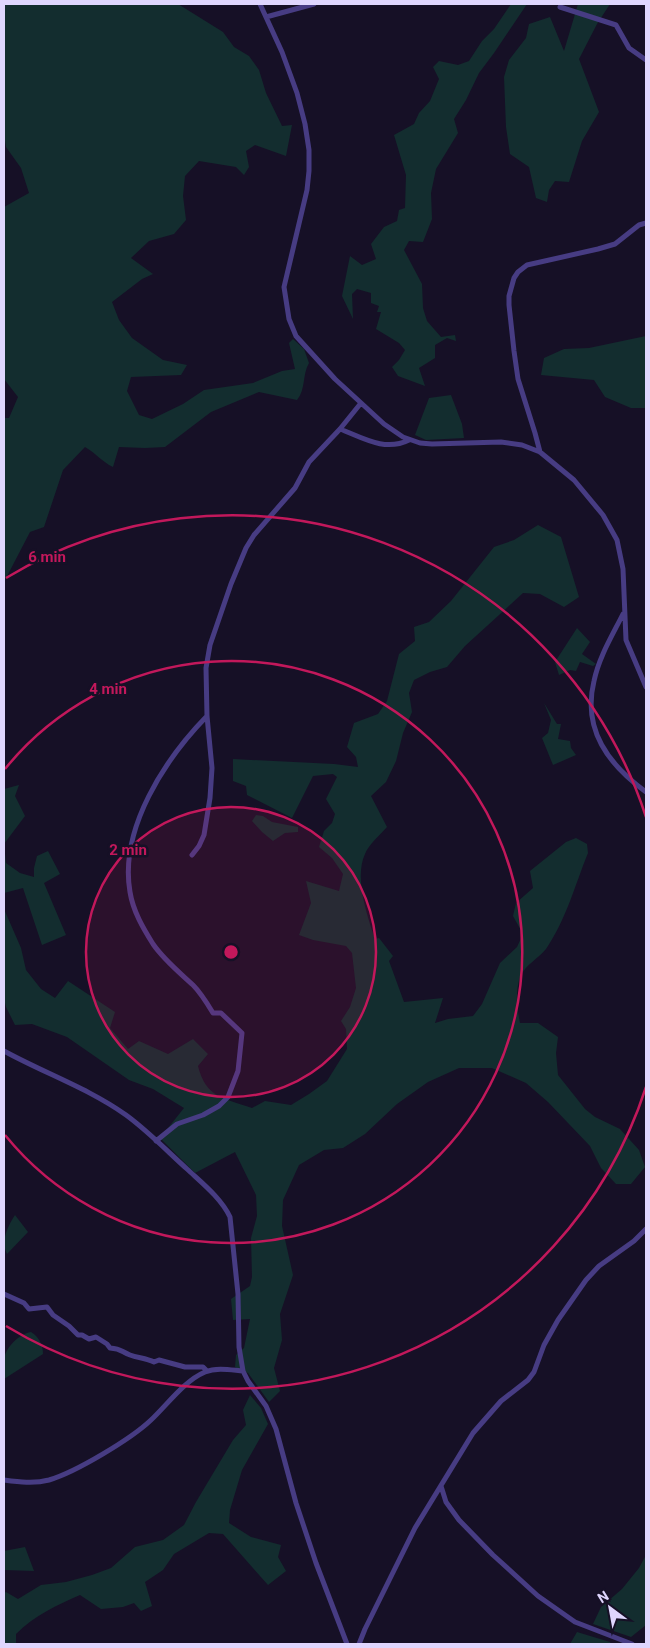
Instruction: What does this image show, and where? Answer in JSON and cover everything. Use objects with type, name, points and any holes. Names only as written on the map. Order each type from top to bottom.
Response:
[{"type":"street","points":[[260,4],[282,52],[301,104],[309,154],[307,190],[284,287],[289,319],[296,336],[335,379],[361,403],[390,429],[409,440],[432,444],[501,442],[522,445],[540,452],[574,480],[603,514],[613,531],[619,548],[623,569],[626,640],[646,687]]},
{"type":"street","points":[[266,17],[314,4]]},
{"type":"street","points":[[560,7],[616,25],[629,48],[646,60]]},
{"type":"street","points":[[540,452],[514,358],[508,305],[514,278],[518,272],[528,265],[615,244],[639,225],[646,222]]},
{"type":"street","points":[[192,855],[204,835],[210,798],[212,768],[207,716],[206,668],[210,645],[231,584],[246,548],[254,535],[295,488],[309,462],[361,403]]},
{"type":"street","points":[[340,429],[383,445],[395,446],[409,440]]},
{"type":"street","points":[[624,611],[599,664],[591,694],[591,709],[594,724],[604,750],[612,762],[646,792]]},
{"type":"street","points":[[156,1141],[177,1124],[203,1115],[225,1102],[238,1070],[241,1050],[242,1036],[240,1031],[220,1013],[213,1013],[197,990],[165,959],[154,945],[136,912],[129,886],[129,859],[132,842],[153,788],[166,765],[207,716]]},
{"type":"street","points":[[4,1051],[74,1085],[127,1116],[207,1188],[221,1202],[230,1217],[243,1371],[256,1394],[266,1406],[276,1429],[296,1503],[316,1563],[347,1644]]},
{"type":"street","points":[[359,1644],[415,1528],[473,1433],[501,1401],[528,1380],[534,1372],[544,1345],[558,1320],[586,1280],[599,1266],[634,1241],[646,1229]]},
{"type":"street","points":[[4,1294],[24,1303],[29,1309],[47,1307],[52,1315],[69,1326],[78,1335],[89,1339],[96,1337],[110,1348],[120,1349],[129,1355],[154,1362],[159,1360],[185,1367],[202,1367],[207,1371]]},
{"type":"street","points":[[4,1480],[35,1482],[49,1480],[69,1472],[151,1421],[187,1384],[207,1371],[222,1369],[243,1371]]},
{"type":"street","points":[[441,1486],[446,1502],[460,1520],[493,1555],[538,1596],[575,1622],[632,1644]]},
{"type":"green space","points":[[4,4],[178,4],[223,32],[234,47],[249,56],[259,70],[266,93],[282,126],[292,125],[286,156],[255,145],[246,151],[249,167],[244,175],[236,167],[199,161],[185,176],[183,196],[186,220],[174,234],[149,241],[131,258],[153,274],[142,279],[112,302],[119,320],[132,338],[163,360],[187,365],[181,375],[131,377],[127,391],[139,415],[152,419],[183,404],[204,390],[253,383],[282,371],[295,369],[289,343],[293,339],[304,349],[309,363],[305,372],[302,391],[297,400],[259,392],[211,412],[165,447],[119,447],[113,467],[85,447],[63,470],[44,527],[30,532],[4,582],[4,418],[9,418],[18,397],[4,379],[4,207],[29,193],[21,168],[6,147],[4,135]]},
{"type":"green space","points":[[511,4],[527,4],[479,73],[454,119],[458,133],[436,169],[431,193],[432,219],[423,242],[409,241],[404,250],[422,284],[423,308],[427,321],[441,337],[455,335],[456,341],[447,338],[435,345],[435,358],[419,368],[425,386],[398,376],[392,367],[405,350],[399,343],[376,329],[381,312],[377,312],[379,306],[371,303],[371,293],[357,289],[352,294],[353,319],[342,296],[350,256],[362,265],[376,259],[371,244],[384,227],[397,221],[399,210],[405,208],[406,175],[394,135],[414,124],[419,113],[430,101],[439,79],[433,67],[439,61],[458,65],[469,61]]},
{"type":"green space","points":[[578,4],[610,4],[597,24],[579,59],[599,112],[582,141],[569,182],[555,181],[549,190],[547,202],[536,198],[529,167],[510,154],[506,127],[504,77],[509,60],[526,38],[529,24],[550,17],[564,51]]},
{"type":"green space","points":[[646,336],[646,408],[631,408],[605,397],[594,380],[541,375],[544,358],[564,349],[589,348]]},
{"type":"green space","points":[[451,395],[462,424],[464,438],[426,440],[415,435],[429,398]]},
{"type":"green space","points":[[538,525],[561,537],[579,597],[564,607],[540,594],[523,593],[465,646],[447,667],[430,672],[414,680],[409,693],[412,712],[403,733],[396,761],[386,782],[371,796],[387,827],[372,843],[365,854],[362,864],[361,885],[375,939],[379,938],[393,956],[389,961],[404,1002],[443,998],[435,1023],[448,1019],[473,1016],[482,1004],[500,963],[517,947],[523,934],[513,916],[516,903],[533,888],[530,871],[566,842],[576,838],[587,844],[588,853],[570,902],[553,938],[543,953],[525,969],[520,977],[517,1006],[520,1023],[538,1023],[558,1037],[556,1053],[558,1075],[585,1109],[595,1117],[620,1129],[639,1150],[645,1167],[631,1184],[616,1184],[601,1168],[590,1146],[548,1102],[526,1083],[492,1068],[459,1068],[428,1082],[397,1104],[365,1134],[343,1148],[324,1150],[299,1165],[283,1200],[282,1226],[293,1275],[280,1314],[282,1340],[274,1368],[280,1391],[269,1402],[248,1373],[235,1367],[236,1355],[244,1348],[250,1319],[233,1320],[231,1299],[250,1286],[252,1277],[251,1238],[257,1216],[256,1195],[235,1152],[195,1173],[160,1138],[184,1108],[153,1089],[129,1080],[67,1037],[32,1024],[15,1025],[4,999],[4,909],[21,948],[26,970],[41,989],[55,998],[68,981],[115,1012],[110,1028],[128,1049],[139,1041],[168,1054],[193,1039],[208,1054],[198,1066],[201,1077],[211,1091],[225,1099],[252,1108],[265,1101],[291,1105],[309,1094],[327,1081],[347,1049],[346,1029],[341,1021],[350,1007],[356,988],[352,953],[346,946],[313,940],[299,935],[311,903],[306,881],[339,891],[343,874],[332,858],[319,847],[324,831],[332,823],[335,814],[326,799],[337,777],[333,774],[313,776],[292,818],[247,795],[246,786],[233,781],[233,759],[358,767],[356,757],[347,747],[354,723],[378,714],[387,701],[399,654],[415,641],[414,627],[429,622],[451,601],[494,547],[514,540]]},
{"type":"green space","points":[[577,628],[590,642],[582,654],[596,664],[593,666],[580,662],[576,671],[570,670],[559,675],[555,662]]},
{"type":"green space","points":[[544,703],[557,724],[561,724],[558,739],[570,741],[571,748],[576,755],[553,765],[542,738],[548,733],[551,720]]},
{"type":"green space","points":[[19,785],[15,796],[25,816],[4,844],[4,789]]},
{"type":"green space","points":[[256,815],[263,816],[272,822],[298,827],[298,832],[285,833],[273,841],[252,821]]},
{"type":"green space","points":[[4,844],[6,863],[20,873],[34,877],[37,856],[48,851],[60,874],[44,883],[66,935],[42,945],[23,888],[4,893]]},
{"type":"green space","points":[[15,1215],[28,1232],[7,1254],[4,1244],[5,1239]]},
{"type":"green space","points":[[31,1332],[40,1342],[43,1354],[4,1379],[3,1361],[7,1350],[18,1338]]},
{"type":"green space","points":[[250,1395],[261,1408],[268,1424],[242,1470],[230,1510],[229,1523],[251,1537],[281,1545],[278,1557],[286,1571],[268,1585],[223,1534],[209,1533],[174,1554],[163,1570],[145,1582],[152,1606],[141,1611],[134,1603],[123,1607],[101,1609],[80,1595],[31,1621],[16,1634],[16,1644],[4,1644],[4,1593],[6,1592],[18,1599],[41,1585],[66,1582],[111,1568],[135,1547],[163,1540],[184,1525],[233,1440],[246,1425],[243,1410]]},
{"type":"green space","points":[[25,1547],[34,1571],[4,1570],[4,1551]]},
{"type":"green space","points":[[646,1555],[646,1625],[631,1637],[593,1624],[601,1607],[622,1589],[639,1568]]},
{"type":"green space","points":[[577,1632],[610,1642],[611,1644],[570,1644]]}]
